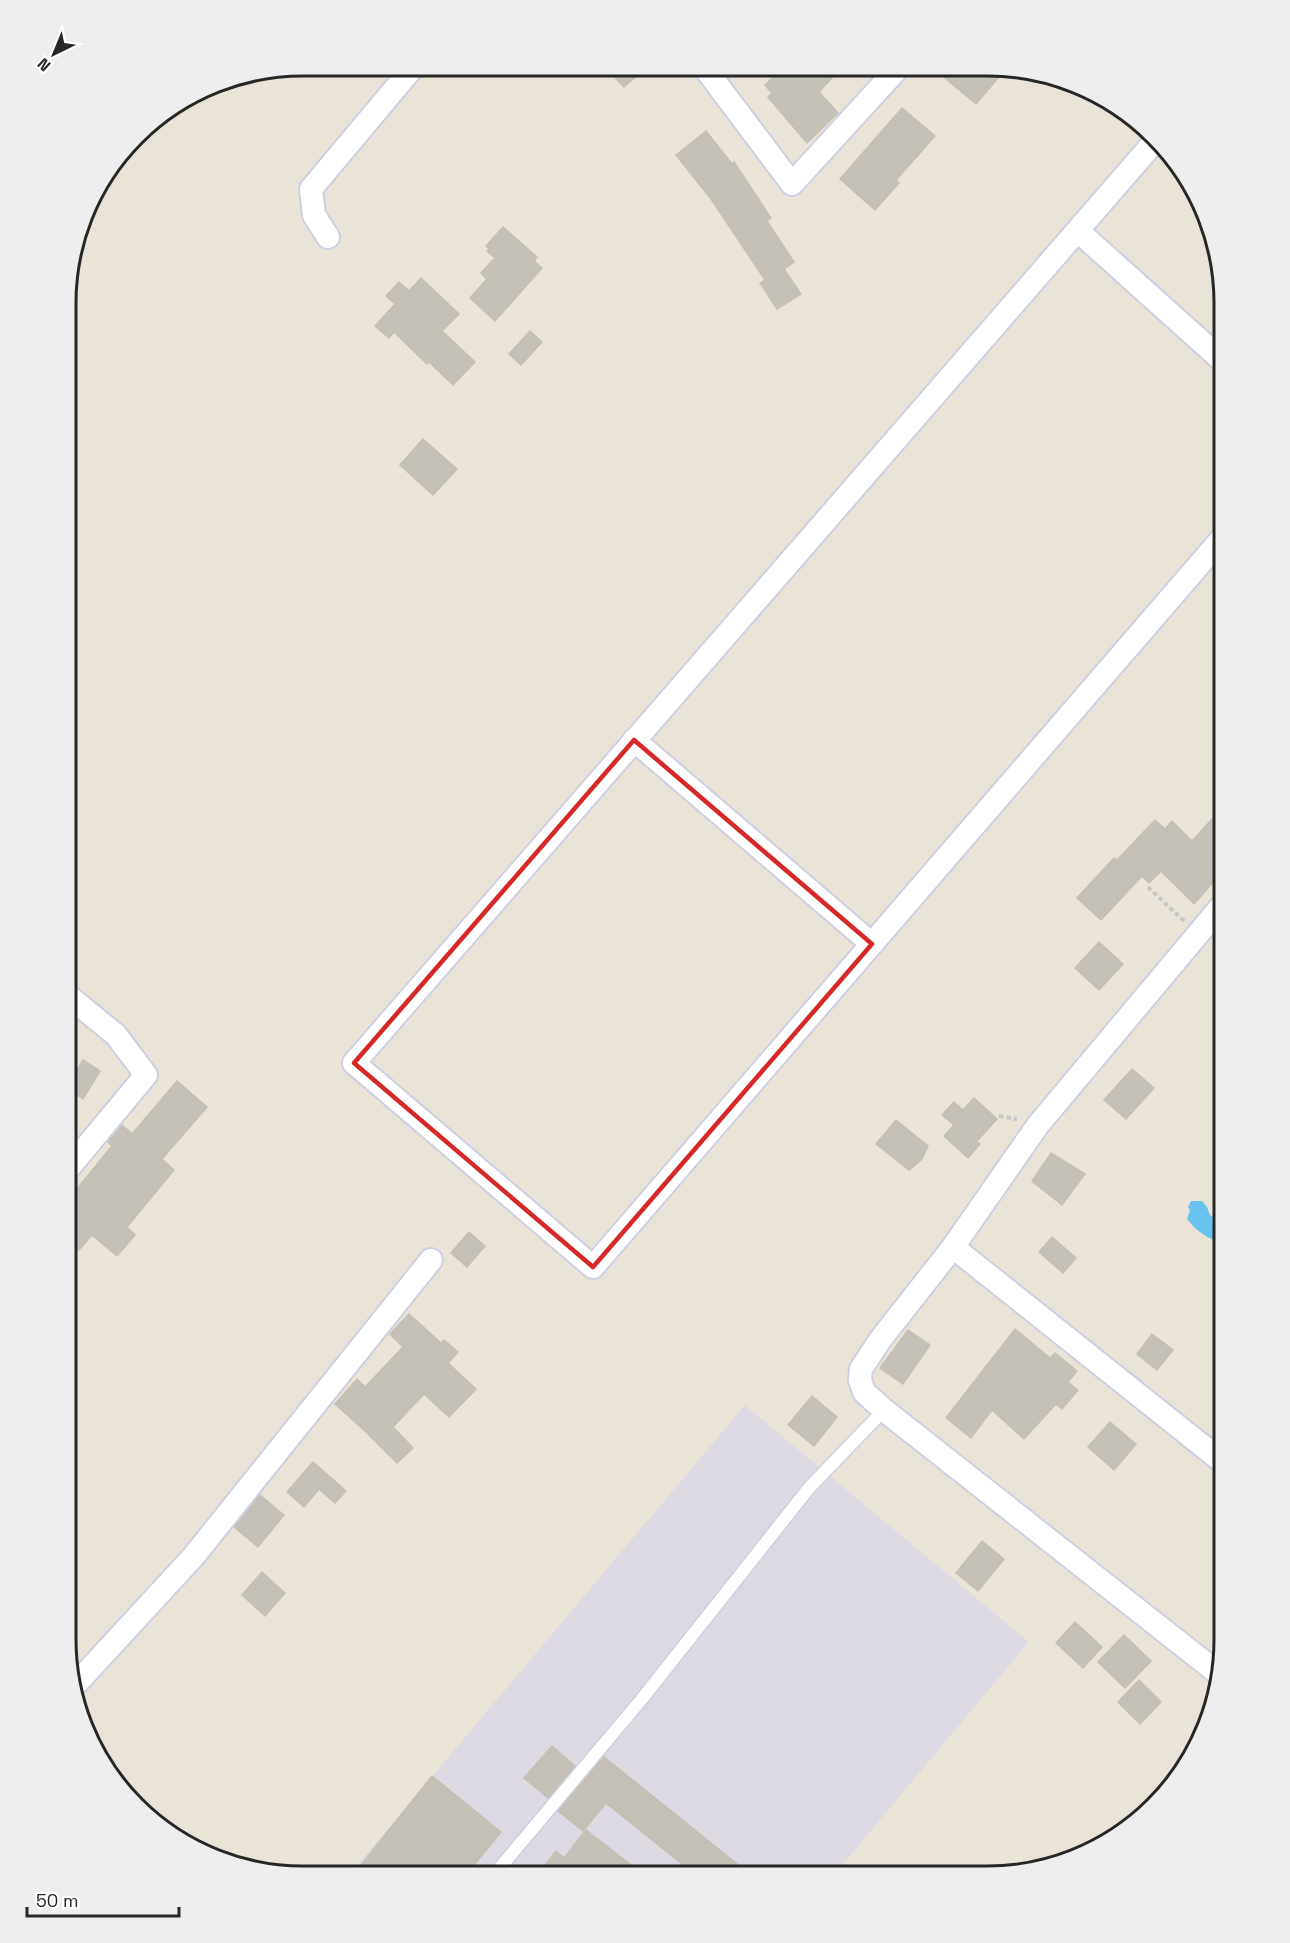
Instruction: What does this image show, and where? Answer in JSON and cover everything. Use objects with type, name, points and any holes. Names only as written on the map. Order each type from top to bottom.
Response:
[{"type":"street","points":[[328,237],[314,214],[311,189],[406,76]]},
{"type":"street","points":[[711,76],[792,184],[891,76]]},
{"type":"street","points":[[1151,147],[354,1063],[593,1268],[1214,548]]},
{"type":"street","points":[[1078,231],[1214,353]]},
{"type":"street","points":[[634,740],[872,944]]},
{"type":"street","points":[[1212,1669],[884,1410],[864,1392],[860,1380],[861,1369],[880,1341],[953,1247],[1038,1125],[1214,915]]},
{"type":"street","points":[[76,1002],[116,1035],[146,1075],[76,1159]]},
{"type":"street","points":[[953,1247],[1214,1455]]},
{"type":"street","points":[[80,1680],[193,1557],[431,1260]]},
{"type":"lane","points":[[501,1866],[641,1700],[809,1488],[884,1410]]},
{"type":"path","points":[[1148,887],[1199,934]]},
{"type":"highlighted area","points":[[634,740],[872,944],[593,1267],[354,1063]]},
{"type":"shaded area","points":[[745,1405],[1029,1642],[841,1866],[357,1866]]},
{"type":"water","points":[[1191,1201],[1202,1201],[1207,1207],[1214,1218],[1214,1239],[1198,1231],[1190,1223],[1187,1219],[1190,1210],[1188,1207]]},
{"type":"building","points":[[614,76],[637,76],[624,87]]},
{"type":"building","points":[[774,76],[834,76],[819,92],[838,113],[807,143],[768,97],[772,93],[765,85]]},
{"type":"building","points":[[943,76],[998,78],[976,104]]},
{"type":"building","points":[[902,108],[935,136],[896,180],[899,183],[875,210],[840,179]]},
{"type":"building","points":[[706,131],[732,164],[734,162],[771,218],[767,221],[794,262],[784,269],[801,294],[777,309],[760,283],[765,280],[711,199],[676,155]]},
{"type":"building","points":[[503,227],[537,257],[534,261],[542,268],[495,321],[470,298],[487,279],[481,273],[495,258],[487,251],[489,249],[486,246]]},
{"type":"building","points":[[421,278],[459,314],[442,331],[475,362],[453,385],[394,332],[389,338],[375,326],[395,304],[386,296],[399,282],[409,291]]},
{"type":"building","points":[[530,331],[542,342],[521,365],[509,354]]},
{"type":"building","points":[[423,439],[457,469],[433,495],[400,465]]},
{"type":"building","points":[[1214,817],[1214,881],[1194,904],[1161,871],[1149,883],[1142,876],[1101,920],[1077,898],[1114,858],[1117,860],[1155,820],[1165,829],[1172,821],[1192,841]]},
{"type":"building","points":[[1099,942],[1123,964],[1099,990],[1075,968]]},
{"type":"building","points":[[83,1060],[100,1071],[83,1099],[76,1094],[76,1072]]},
{"type":"building","points":[[1132,1069],[1154,1088],[1126,1119],[1104,1100]]},
{"type":"building","points":[[177,1081],[207,1107],[162,1159],[174,1170],[127,1227],[135,1235],[117,1256],[92,1235],[79,1250],[76,1248],[76,1190],[112,1146],[108,1142],[122,1125],[132,1134]]},
{"type":"building","points":[[974,1098],[997,1119],[977,1141],[980,1144],[968,1158],[944,1136],[954,1125],[942,1115],[954,1102],[963,1110]]},
{"type":"building","points":[[896,1120],[928,1146],[922,1159],[909,1170],[876,1144]]},
{"type":"building","points":[[1051,1153],[1085,1174],[1062,1205],[1032,1181]]},
{"type":"building","points":[[469,1232],[485,1246],[467,1267],[451,1253]]},
{"type":"building","points":[[1052,1237],[1076,1258],[1063,1273],[1039,1252]]},
{"type":"building","points":[[409,1314],[441,1343],[444,1340],[458,1352],[448,1363],[476,1389],[449,1417],[424,1394],[393,1427],[413,1448],[397,1463],[335,1404],[357,1379],[365,1387],[403,1347],[390,1334]]},
{"type":"building","points":[[1015,1329],[1050,1358],[1055,1353],[1077,1371],[1068,1382],[1078,1390],[1062,1409],[1056,1404],[1024,1439],[992,1410],[971,1438],[946,1418]]},
{"type":"building","points":[[908,1330],[930,1345],[903,1384],[880,1368]]},
{"type":"building","points":[[1152,1334],[1173,1350],[1157,1370],[1137,1354]]},
{"type":"building","points":[[812,1396],[837,1417],[814,1446],[788,1425]]},
{"type":"building","points":[[1110,1422],[1136,1444],[1114,1470],[1088,1447]]},
{"type":"building","points":[[313,1462],[346,1491],[335,1503],[319,1489],[304,1507],[287,1492]]},
{"type":"building","points":[[260,1495],[284,1515],[258,1547],[234,1527]]},
{"type":"building","points":[[982,1541],[1004,1559],[978,1591],[956,1573]]},
{"type":"building","points":[[262,1572],[285,1593],[265,1616],[242,1595]]},
{"type":"building","points":[[1075,1622],[1102,1647],[1083,1668],[1056,1643]]},
{"type":"building","points":[[1124,1635],[1151,1661],[1125,1688],[1098,1662]]},
{"type":"building","points":[[1139,1680],[1161,1702],[1140,1724],[1118,1702]]},
{"type":"building","points":[[552,1746],[575,1766],[548,1798],[524,1778]]},
{"type":"building","points":[[604,1757],[740,1866],[685,1866],[606,1803],[583,1831],[558,1811]]},
{"type":"building","points":[[432,1776],[501,1832],[473,1866],[360,1866]]},
{"type":"building","points":[[586,1830],[632,1866],[545,1866],[556,1851],[564,1858]]}]
